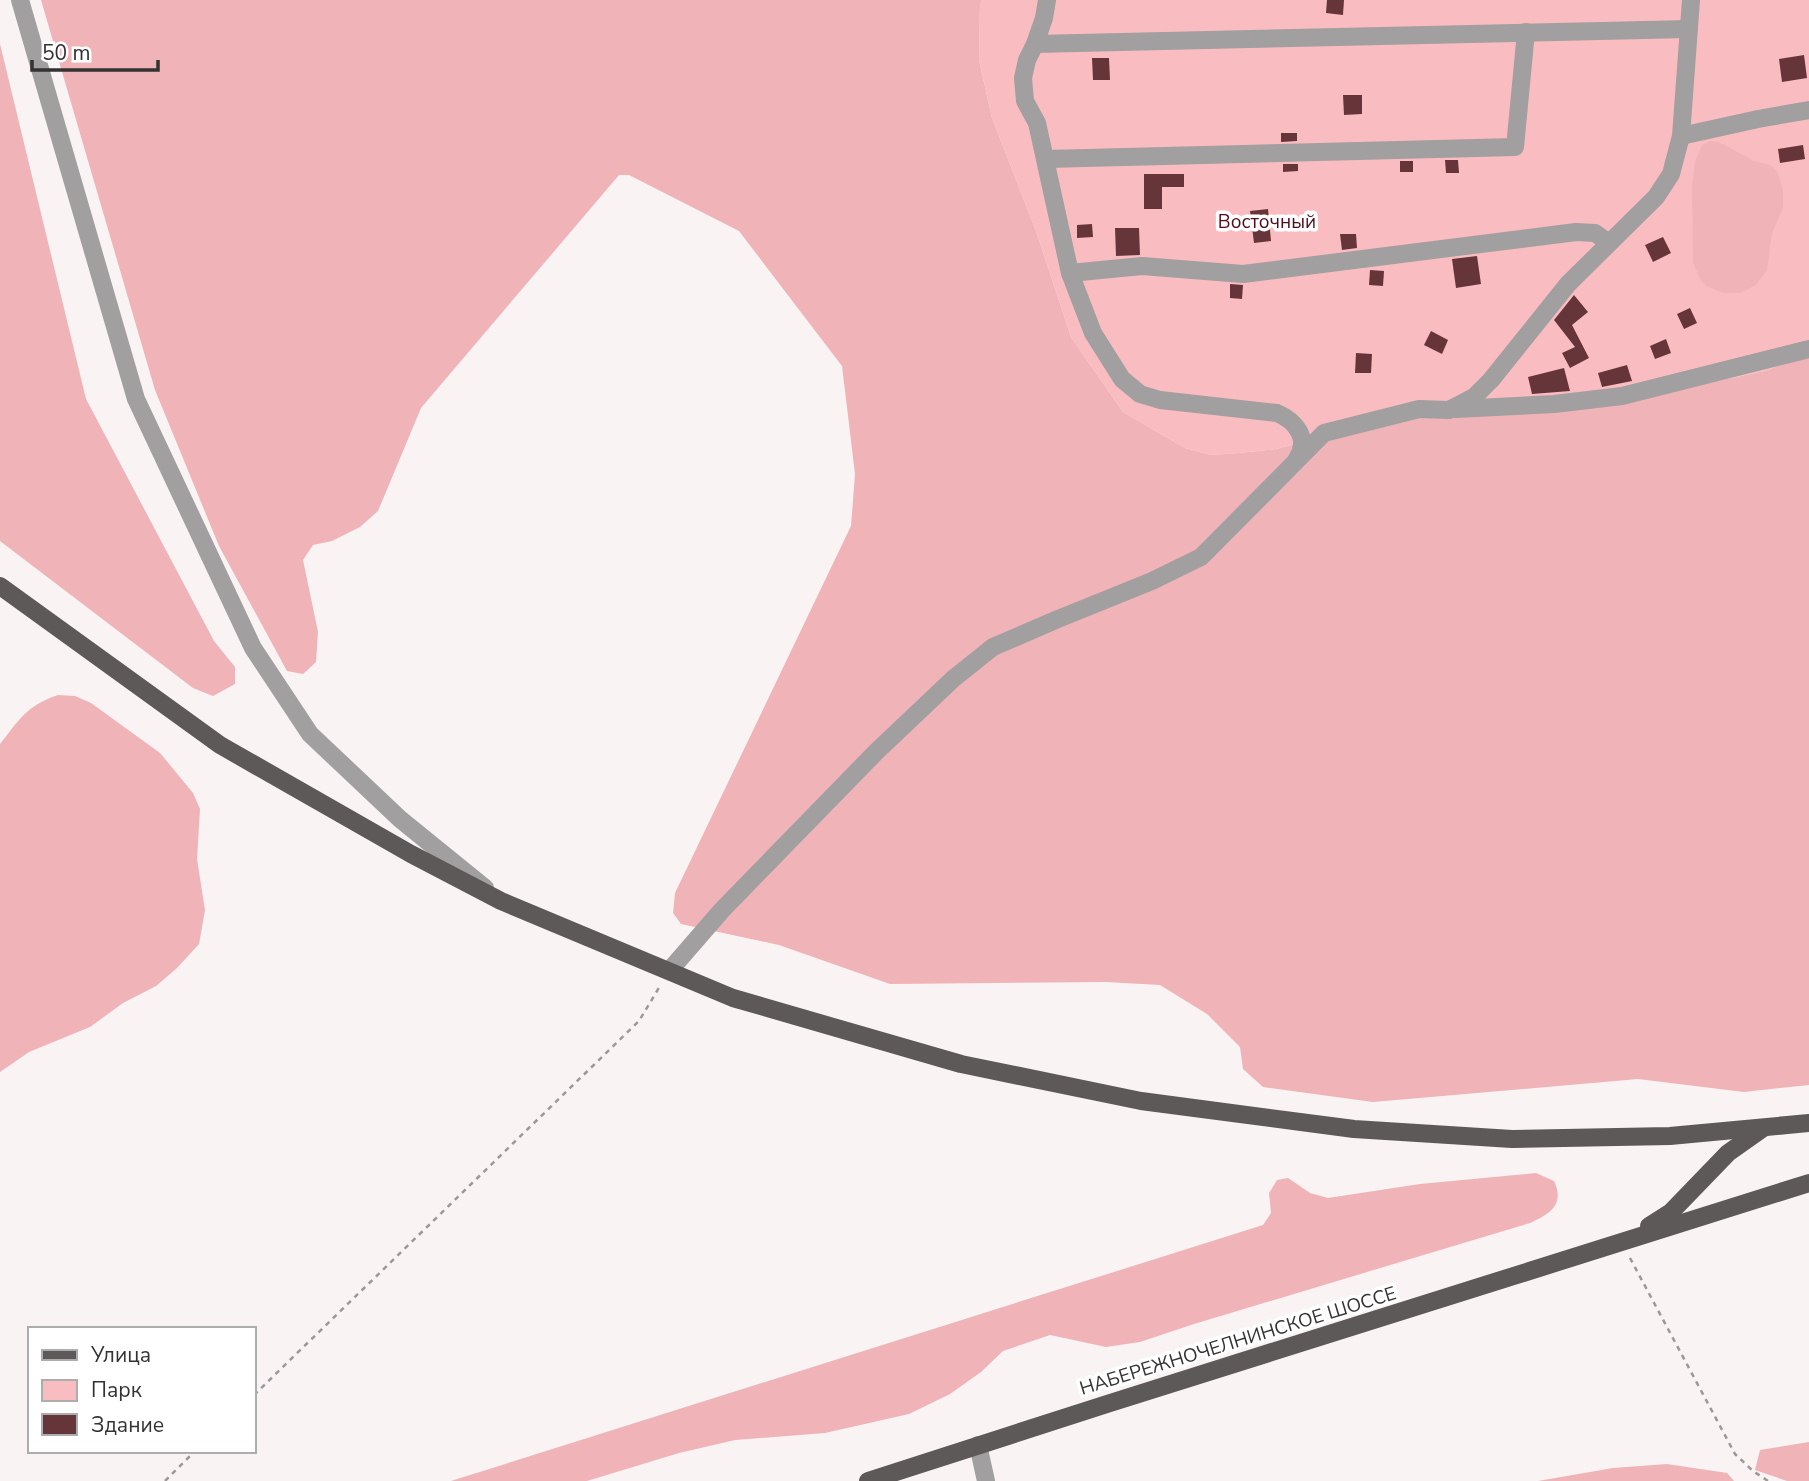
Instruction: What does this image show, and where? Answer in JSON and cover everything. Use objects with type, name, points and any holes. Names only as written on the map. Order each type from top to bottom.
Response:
[{"type":"main road","points":[[0,586],[220,745],[411,854],[501,901],[733,998],[961,1064],[1141,1101],[1353,1129],[1512,1139],[1670,1136],[1809,1123]]},
{"type":"main road","points":[[1622,1242],[1671,1212],[1728,1153],[1764,1128]]},
{"type":"main road","points":[[1622,1242],[1809,1183]]},
{"type":"main road","name":"НАБЕРЕЖНОЧЕЛНИНСКОЕ ШОССЕ","points":[[868,1481],[1622,1242]]},
{"type":"street","points":[[20,0],[136,399],[253,648],[310,734],[400,820],[501,901]]},
{"type":"street","points":[[1047,0],[1044,18],[1027,60],[1023,78],[1025,100],[1037,123],[1070,273],[1093,333],[1122,379],[1140,394],[1160,400],[1277,413],[1288,418],[1302,438],[1301,452],[1295,462]]},
{"type":"street","points":[[1450,410],[1474,397],[1491,380],[1568,284],[1656,197],[1671,174],[1681,136],[1692,0]]},
{"type":"street","points":[[1035,44],[1689,29]]},
{"type":"street","points":[[1046,159],[1515,147],[1526,32]]},
{"type":"street","points":[[1681,136],[1809,110]]},
{"type":"street","points":[[1070,273],[1142,266],[1243,274],[1576,232],[1595,233],[1609,243]]},
{"type":"street","points":[[670,970],[722,911],[876,752],[953,679],[993,647],[1152,581],[1201,556],[1324,433],[1419,409],[1450,410],[1554,404],[1622,396],[1809,349]]},
{"type":"street","points":[[978,1446],[986,1481]]},
{"type":"path","points":[[256,1393],[639,1021],[670,970]]},
{"type":"path","points":[[1622,1242],[1735,1454],[1768,1481]]},
{"type":"path","points":[[165,1481],[193,1453]]},
{"type":"green space","name":"Восточный","points":[[982,0],[1809,0],[1809,353],[1765,371],[1596,406],[1408,414],[1276,449],[1211,455],[1185,448],[1123,412],[1071,337],[1036,231],[992,118],[979,60]]},
{"type":"shaded area","points":[[41,0],[982,0],[979,60],[992,118],[1036,231],[1071,337],[1123,412],[1185,448],[1211,455],[1276,449],[1408,414],[1596,406],[1765,371],[1809,353],[1809,1085],[1744,1092],[1638,1079],[1373,1102],[1263,1087],[1243,1069],[1240,1047],[1207,1014],[1160,985],[1106,982],[890,984],[779,945],[681,924],[673,913],[675,893],[851,526],[855,474],[842,366],[739,231],[629,175],[619,175],[421,408],[378,511],[360,527],[332,541],[313,545],[303,560],[318,632],[316,662],[303,674],[287,671],[219,546],[155,390]]},
{"type":"shaded area","points":[[0,44],[86,399],[214,641],[235,667],[235,684],[213,696],[193,688],[0,541]]},
{"type":"shaded area","points":[[1710,141],[1719,142],[1754,161],[1770,165],[1777,171],[1783,190],[1783,208],[1772,233],[1767,270],[1756,285],[1740,293],[1723,293],[1706,286],[1693,262],[1692,188],[1695,161],[1702,145]]},
{"type":"shaded area","points":[[58,695],[75,696],[91,703],[160,753],[193,793],[200,809],[197,859],[205,910],[199,944],[156,986],[123,1003],[90,1027],[29,1052],[0,1072],[0,744],[31,709]]},
{"type":"shaded area","points":[[1536,1173],[1554,1181],[1558,1196],[1554,1208],[1530,1223],[1140,1342],[1106,1347],[1050,1335],[1003,1351],[981,1372],[950,1394],[909,1414],[825,1433],[735,1440],[679,1453],[587,1481],[451,1481],[1263,1225],[1271,1213],[1269,1193],[1277,1180],[1288,1178],[1310,1193],[1328,1198],[1420,1184]]},
{"type":"shaded area","points":[[1809,1442],[1809,1481],[1787,1481],[1755,1470],[1760,1450]]},
{"type":"shaded area","points":[[1667,1464],[1727,1473],[1734,1481],[1538,1481],[1613,1468]]},
{"type":"building","points":[[1327,0],[1344,0],[1343,15],[1326,13]]},
{"type":"building","points":[[1804,55],[1807,78],[1782,82],[1779,59]]},
{"type":"building","points":[[1092,58],[1109,58],[1110,80],[1093,80]]},
{"type":"building","points":[[1343,95],[1362,95],[1362,114],[1344,115]]},
{"type":"building","points":[[1281,133],[1297,133],[1297,141],[1281,142]]},
{"type":"building","points":[[1803,145],[1805,159],[1780,163],[1778,149]]},
{"type":"building","points":[[1445,160],[1458,160],[1459,173],[1446,173]]},
{"type":"building","points":[[1400,161],[1413,161],[1413,172],[1400,172]]},
{"type":"building","points":[[1283,164],[1298,164],[1298,171],[1283,172]]},
{"type":"building","points":[[1144,174],[1184,174],[1184,187],[1162,187],[1162,209],[1144,209]]},
{"type":"building","points":[[1268,209],[1271,241],[1254,243],[1250,211]]},
{"type":"building","points":[[1092,224],[1093,237],[1077,238],[1077,225]]},
{"type":"building","points":[[1115,228],[1139,228],[1140,255],[1116,256]]},
{"type":"building","points":[[1340,234],[1356,234],[1357,248],[1342,250]]},
{"type":"building","points":[[1663,237],[1671,253],[1653,262],[1645,245]]},
{"type":"building","points":[[1477,256],[1481,284],[1456,288],[1452,259]]},
{"type":"building","points":[[1370,270],[1384,271],[1383,286],[1369,285]]},
{"type":"building","points":[[1230,284],[1243,285],[1242,299],[1230,298]]},
{"type":"building","points":[[1574,295],[1588,312],[1572,325],[1589,358],[1570,368],[1562,353],[1575,347],[1554,320]]},
{"type":"building","points":[[1690,308],[1697,323],[1684,329],[1677,314]]},
{"type":"building","points":[[1431,331],[1448,340],[1442,354],[1424,345]]},
{"type":"building","points":[[1666,339],[1671,353],[1655,359],[1650,346]]},
{"type":"building","points":[[1356,353],[1372,354],[1371,373],[1355,373]]},
{"type":"building","points":[[1627,365],[1632,381],[1602,387],[1598,373]]},
{"type":"building","points":[[1564,368],[1570,391],[1532,394],[1528,377]]}]
